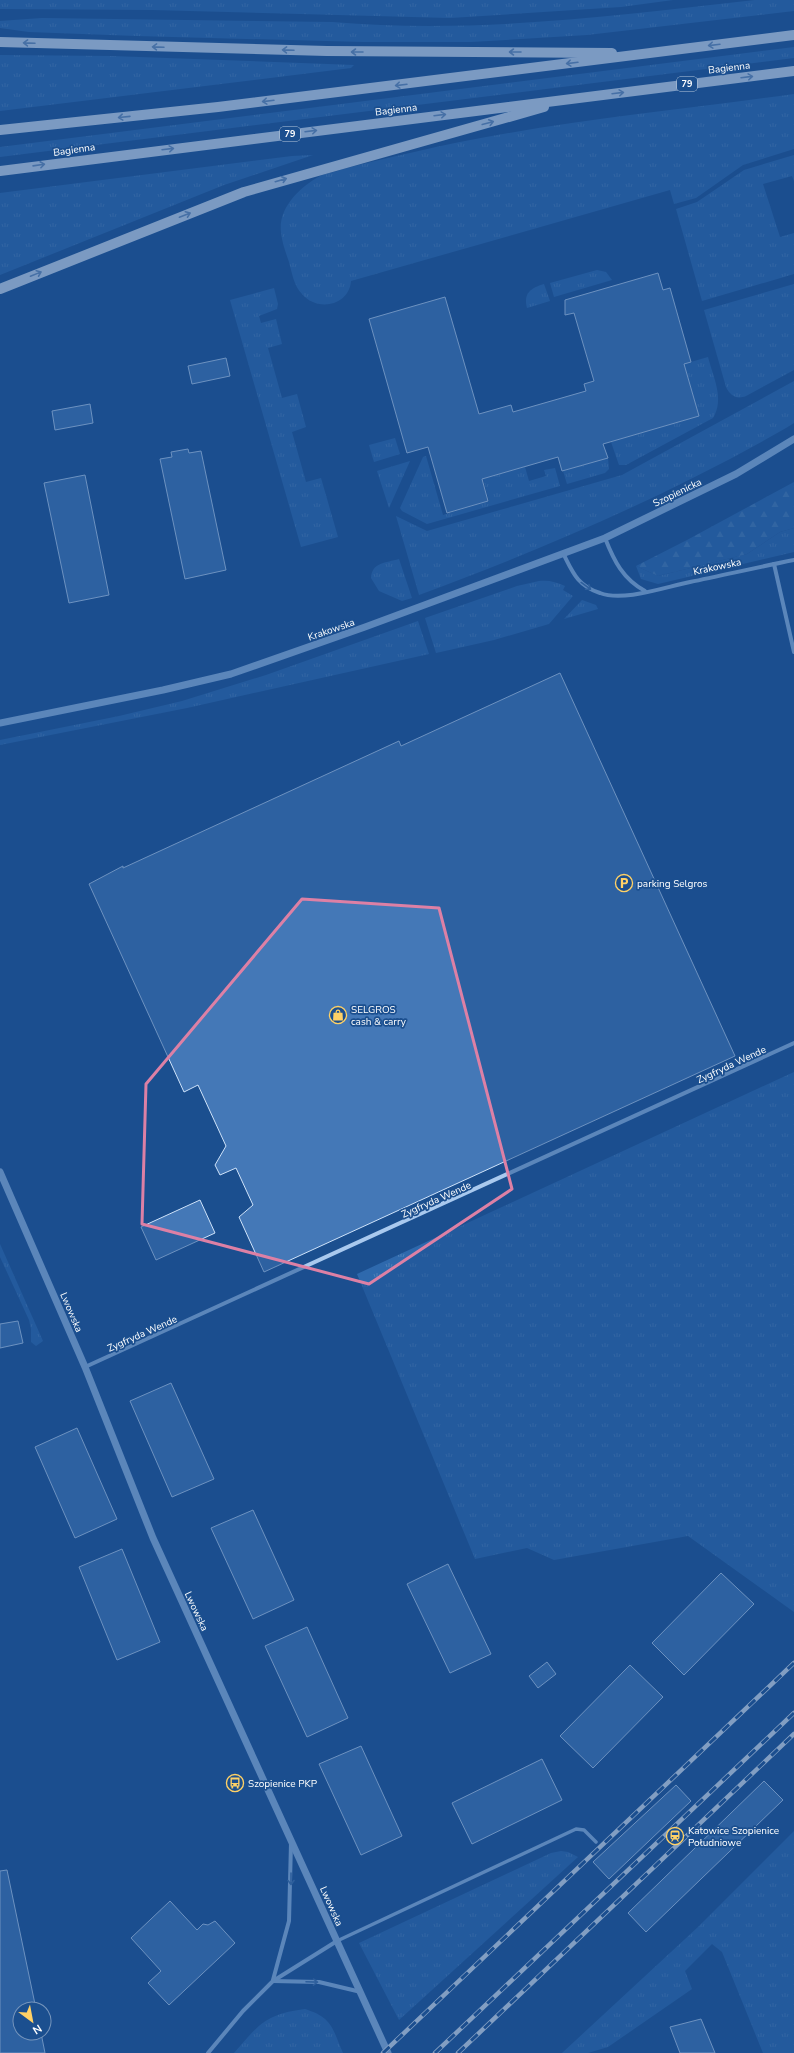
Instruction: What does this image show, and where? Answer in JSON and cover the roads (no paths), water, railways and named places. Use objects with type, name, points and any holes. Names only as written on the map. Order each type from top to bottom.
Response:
[{"type":"main road","points":[[0,130],[218,107],[794,35]]},
{"type":"main road","points":[[0,42],[327,51],[652,53]]},
{"type":"main road","name":"Bagienna","points":[[0,170],[794,70]]},
{"type":"main road","points":[[0,289],[244,192],[579,98]]},
{"type":"street","name":"Szopienicka","points":[[564,554],[605,538],[736,474],[794,439]]},
{"type":"street","points":[[605,538],[611,554],[623,574],[634,585],[645,592]]},
{"type":"street","name":"Krakowska","points":[[0,723],[163,690],[232,674],[372,625],[564,554],[574,577],[587,588],[601,594],[615,596],[645,592],[794,560]]},
{"type":"street","points":[[774,564],[794,652]]},
{"type":"street","name":"Zygfryda Wende","points":[[84,1367],[794,1043]]},
{"type":"street","name":"Lwowska","points":[[0,1172],[84,1367],[147,1524],[388,2053]]},
{"type":"street","points":[[208,2053],[243,2011],[273,1981],[337,1940],[576,1829],[584,1830],[596,1842]]},
{"type":"street","points":[[273,1981],[289,1921],[291,1840]]},
{"type":"street","points":[[273,1981],[319,1982],[361,1992]]},
{"type":"railway","points":[[383,2053],[794,1663]]},
{"type":"railway","points":[[435,2053],[794,1713]]},
{"type":"railway","points":[[458,2053],[794,1734]]},
{"type":"place","name":"parking Selgros","points":[[624,883]]},
{"type":"place","name":"SELGROS cash & carry","points":[[338,1015]]},
{"type":"place","name":"Szopienice PKP","points":[[235,1783]]},
{"type":"place","name":"Katowice Szopienice Południowe","points":[[675,1836]]}]
